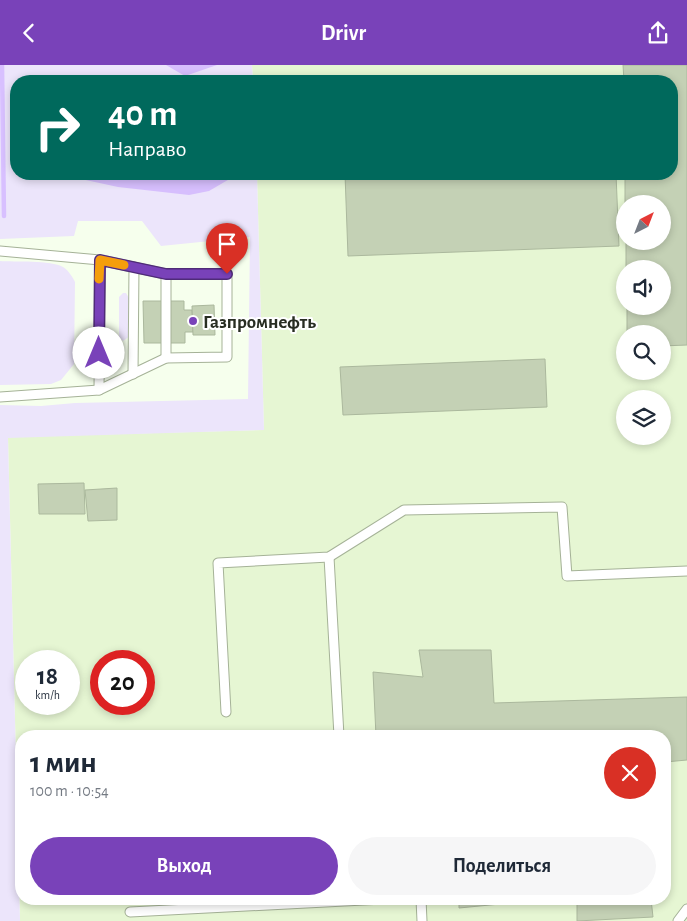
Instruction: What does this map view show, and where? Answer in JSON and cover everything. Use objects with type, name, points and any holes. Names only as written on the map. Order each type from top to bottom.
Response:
[{"type":"lane","points":[[0,251],[100,260],[166,274],[227,274],[227,357],[166,358],[99,390],[0,397]]},
{"type":"lane","points":[[99,390],[100,260]]},
{"type":"lane","points":[[133,374],[134,267]]},
{"type":"lane","points":[[166,274],[166,358]]},
{"type":"lane","points":[[226,713],[218,563],[329,557],[404,510],[562,507],[567,576],[687,571]]},
{"type":"lane","points":[[329,557],[339,730]]},
{"type":"lane","points":[[130,912],[257,905]]},
{"type":"lane","points":[[421,905],[422,921]]},
{"type":"lane","points":[[678,921],[687,909]]},
{"type":"shaded area","points":[[0,65],[252,65],[253,75],[10,75],[10,180],[257,180],[264,430],[8,438],[15,730],[15,905],[20,905],[20,921],[0,921],[0,405],[41,406],[75,403],[248,399],[250,237],[161,246],[142,221],[78,221],[74,236],[0,239]]},
{"type":"shaded area","points":[[166,65],[217,65],[188,75],[183,75]]},
{"type":"shaded area","points":[[252,65],[687,65],[687,921],[20,921],[20,905],[671,905],[671,730],[15,730],[8,437],[264,430],[257,180],[678,180],[678,75],[253,75]]},
{"type":"shaded area","points":[[86,180],[228,180],[209,191],[189,195],[118,187]]},
{"type":"shaded area","points":[[0,261],[41,262],[57,265],[67,270],[75,282],[74,364],[61,380],[51,384],[0,385]]},
{"type":"shaded area","points":[[126,293],[129,298],[130,336],[123,341],[119,337],[119,297]]},
{"type":"building","points":[[623,65],[687,65],[687,345],[671,346],[671,325],[627,325],[627,315],[671,315],[671,260],[626,260],[626,250],[671,250],[671,195],[625,195],[625,180],[678,180],[678,75],[624,75]]},
{"type":"building","points":[[345,180],[616,180],[616,246],[348,256]]},
{"type":"building","points":[[143,301],[184,301],[184,310],[192,310],[193,332],[185,332],[185,343],[144,343]]},
{"type":"building","points":[[214,305],[215,335],[193,335],[192,306]]},
{"type":"building","points":[[545,359],[547,407],[343,415],[340,367]]},
{"type":"building","points":[[84,483],[85,514],[39,514],[38,484]]},
{"type":"building","points":[[117,488],[117,520],[88,521],[85,490]]},
{"type":"building","points":[[419,650],[491,650],[494,703],[687,697],[687,760],[671,761],[671,730],[376,730],[373,672],[423,677]]},
{"type":"building","points":[[459,905],[490,905],[459,908]]},
{"type":"building","points":[[577,905],[652,905],[653,917],[577,921]]},
{"type":"waterway","points":[[2,65],[4,216]]},
{"type":"slow traffic","points":[[99,279],[100,260],[124,265]]},
{"type":"place","name":"Газпромнефть","points":[[193,321]]},
{"type":"route","points":[[99,353],[100,260],[166,274],[227,274]]}]
